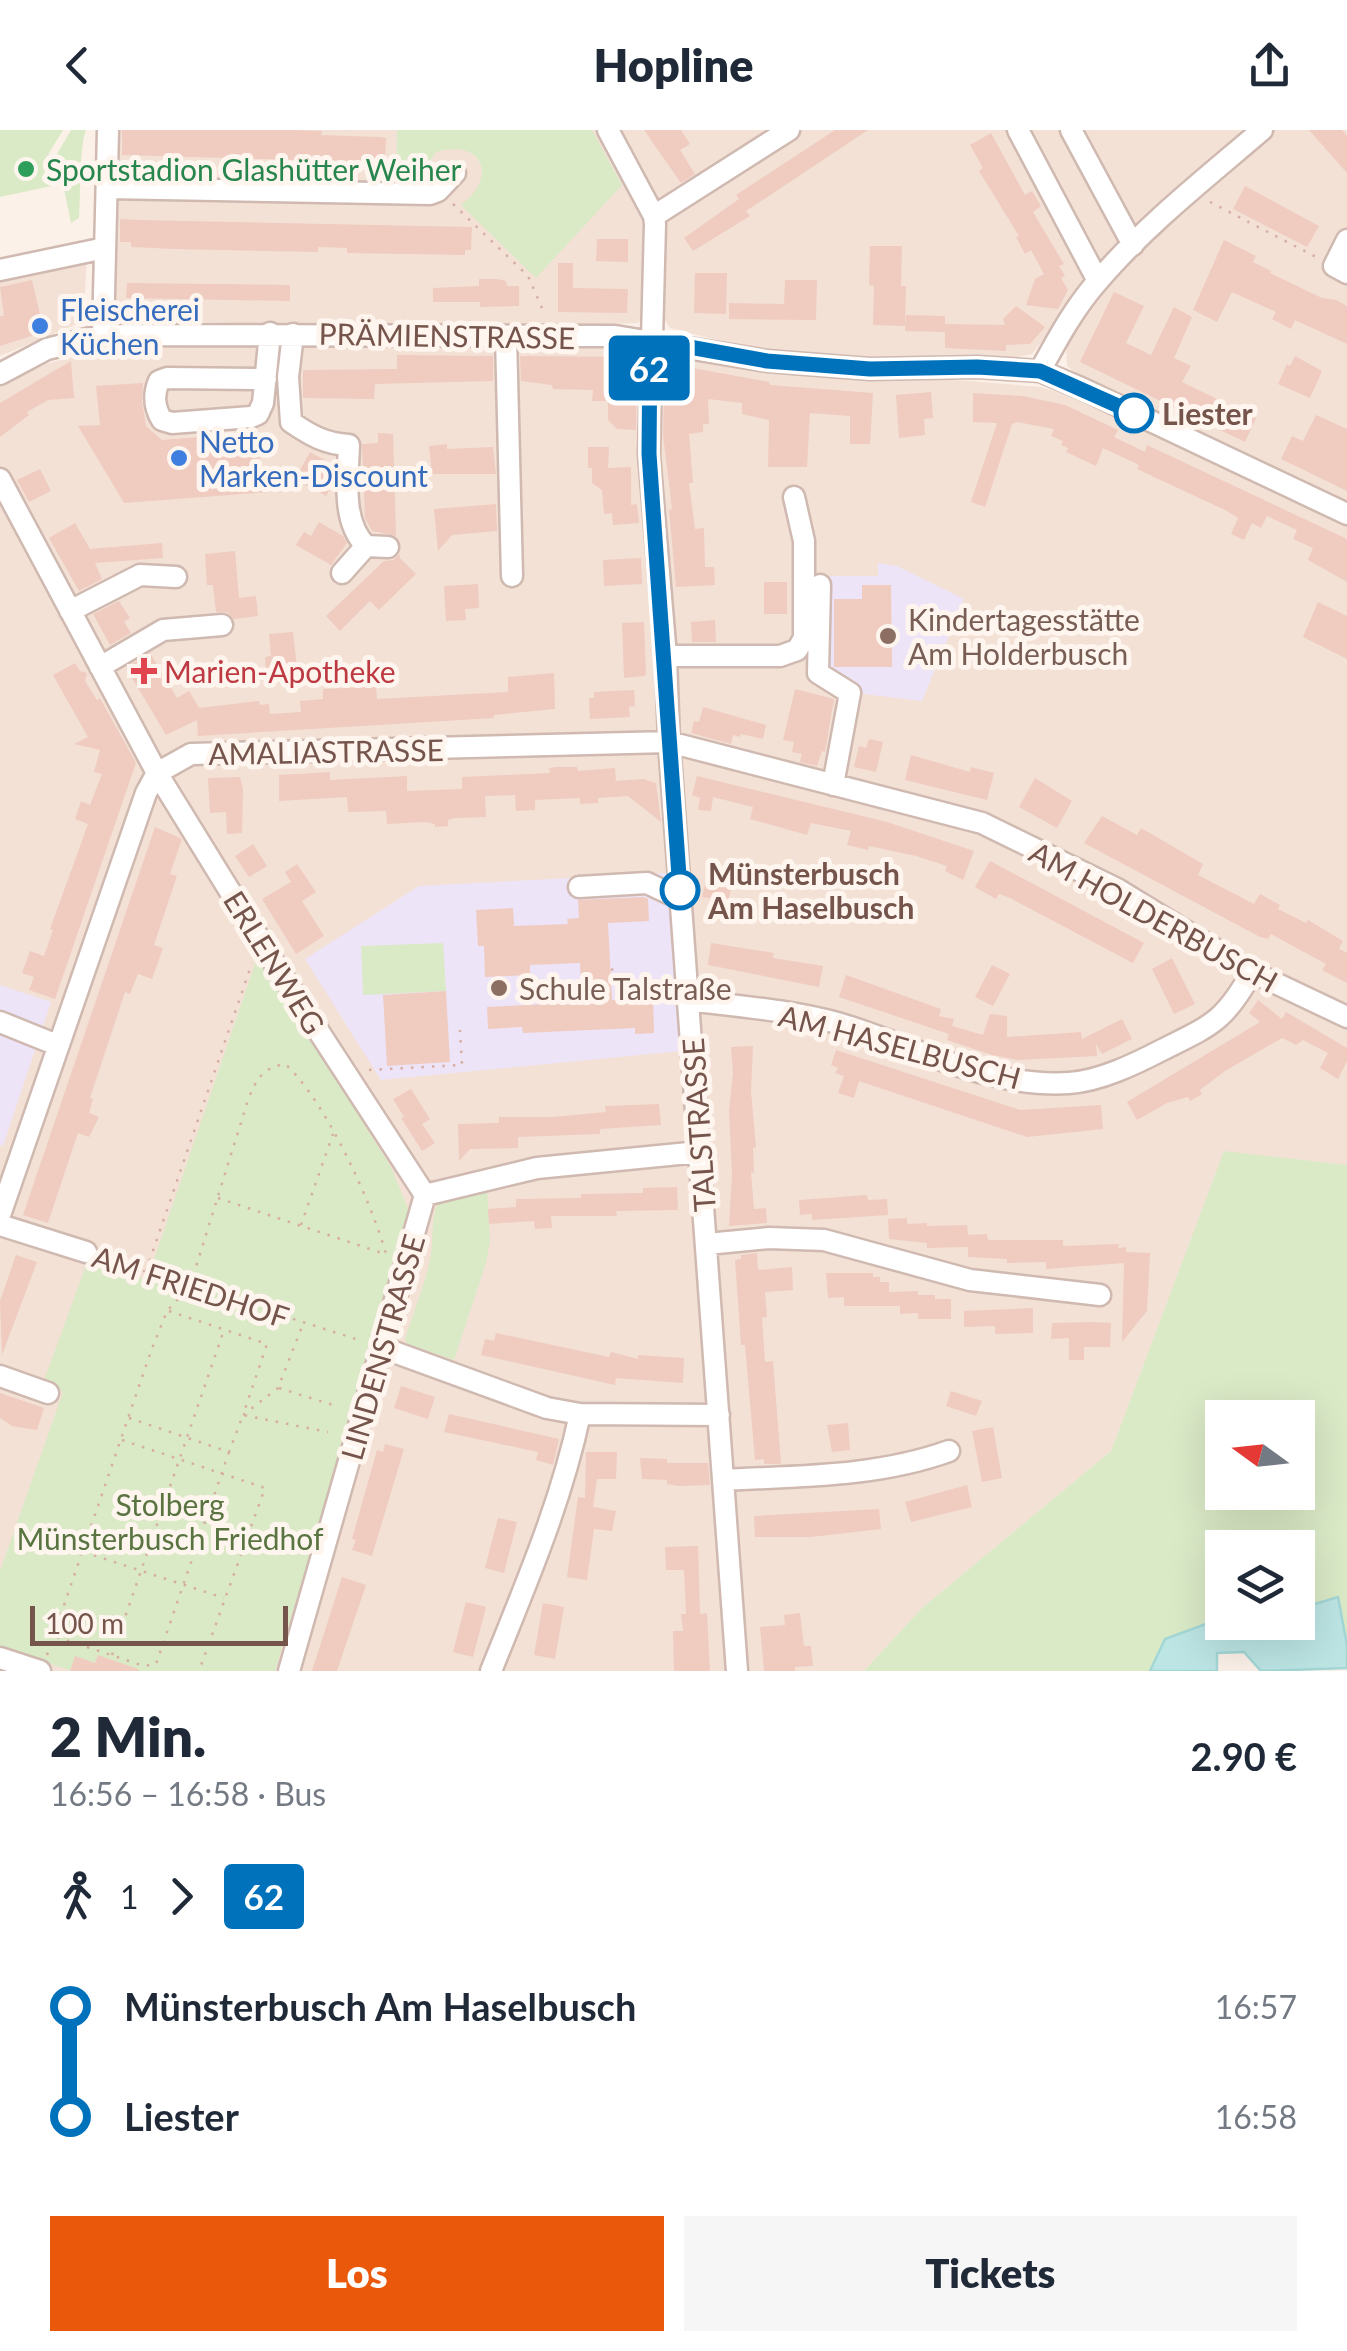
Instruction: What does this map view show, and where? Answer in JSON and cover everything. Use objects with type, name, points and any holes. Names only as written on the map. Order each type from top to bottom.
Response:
[{"type":"street","points":[[104,335],[108,130]]},
{"type":"street","points":[[608,130],[654,216],[789,130]]},
{"type":"street","points":[[1018,130],[1098,281]]},
{"type":"street","points":[[1071,130],[1133,245]]},
{"type":"street","points":[[1040,371],[1072,314],[1098,281],[1262,130]]},
{"type":"street","points":[[107,188],[430,194],[455,173]]},
{"type":"street","name":"TALSTRASSE","points":[[654,216],[649,454],[736,1671]]},
{"type":"street","points":[[1340,269],[1347,240]]},
{"type":"street","points":[[0,270],[104,248]]},
{"type":"street","points":[[266,378],[167,378],[159,381],[154,391],[156,411],[162,420],[172,424],[251,418],[258,414],[264,403],[270,333]]},
{"type":"street","name":"PRÄMIENSTRASSE","points":[[0,374],[47,349],[104,335],[270,333],[629,336],[767,361],[852,368],[1040,371],[1347,514]]},
{"type":"street","name":"PRÄMIENSTRASSE","points":[[293,334],[288,377],[291,422],[333,445],[349,445],[349,511],[354,530],[366,546]]},
{"type":"street","points":[[506,336],[512,576]]},
{"type":"street","name":"ERLENWEG","points":[[0,480],[158,773],[426,1196]]},
{"type":"street","points":[[666,656],[780,656],[797,650],[804,638],[804,541],[794,497]]},
{"type":"street","points":[[342,573],[366,546],[388,548]]},
{"type":"street","points":[[70,611],[140,574],[176,577]]},
{"type":"street","points":[[820,585],[818,674],[850,692],[832,785]]},
{"type":"street","points":[[100,667],[163,630],[222,625]]},
{"type":"street","name":"AMALIASTRASSE","points":[[158,773],[190,754],[669,742]]},
{"type":"street","name":"AM HOLDERBUSCH","points":[[669,742],[982,823],[1118,889],[1252,972],[1347,1017]]},
{"type":"street","points":[[0,1215],[146,793],[158,773]]},
{"type":"street","points":[[579,886],[647,884],[668,893],[680,890]]},
{"type":"street","name":"AM HASELBUSCH","points":[[690,1000],[840,1024],[1005,1080],[1072,1084],[1132,1065],[1211,1025],[1233,1006],[1252,972]]},
{"type":"street","points":[[0,1022],[57,1045]]},
{"type":"street","points":[[426,1196],[537,1168],[700,1152]]},
{"type":"street","name":"LINDENSTRASSE","points":[[288,1671],[426,1196]]},
{"type":"street","name":"AM FRIEDHOF","points":[[0,1225],[86,1252]]},
{"type":"street","points":[[706,1244],[768,1238],[824,1240],[970,1280],[1100,1295]]},
{"type":"street","points":[[383,1348],[547,1408],[580,1414],[719,1415]]},
{"type":"street","points":[[0,1376],[48,1393]]},
{"type":"street","points":[[491,1671],[556,1507],[580,1414]]},
{"type":"street","points":[[723,1480],[840,1474],[911,1465],[949,1452]]},
{"type":"street","points":[[0,1659],[44,1662]]},
{"type":"street","points":[[0,1659],[9,1671]]},
{"type":"path","points":[[438,191],[528,276],[545,312],[545,336]]},
{"type":"path","points":[[1191,192],[1340,269]]},
{"type":"path","points":[[146,1272],[254,954],[265,947]]},
{"type":"path","points":[[610,969],[677,1004],[690,1000]]},
{"type":"path","points":[[349,1078],[360,1070],[462,1066],[460,1030]]},
{"type":"path","points":[[44,1662],[167,1310],[190,1286],[218,1198],[257,1078],[271,1066],[285,1064],[296,1074],[334,1134],[378,1222],[386,1254],[218,1198]]},
{"type":"path","points":[[301,1226],[334,1134]]},
{"type":"path","name":"AM FRIEDHOF","points":[[86,1252],[383,1348]]},
{"type":"path","points":[[54,1636],[144,1666],[156,1664],[230,1452],[267,1344],[167,1310]]},
{"type":"path","points":[[242,1415],[278,1388],[304,1322]]},
{"type":"path","points":[[112,1656],[224,1330]]},
{"type":"path","points":[[278,1388],[336,1406]]},
{"type":"path","points":[[242,1415],[328,1432]]},
{"type":"path","points":[[128,1418],[230,1452]]},
{"type":"path","points":[[121,1440],[265,1488],[199,1671]]},
{"type":"path","points":[[83,1551],[225,1599]]},
{"type":"shaded area","points":[[116,130],[397,130],[396,181],[423,183],[436,152],[453,147],[469,149],[481,163],[483,180],[477,193],[462,204],[591,130],[1347,130],[1347,504],[1073,371],[1067,366],[1066,344],[1057,323],[1032,354],[1015,358],[895,359],[784,353],[740,346],[670,328],[662,317],[637,323],[542,327],[308,326],[135,319],[118,311],[113,293]]},
{"type":"shaded area","points":[[87,257],[84,311],[77,324],[0,356],[0,277]]},
{"type":"shaded area","points":[[282,344],[632,348],[641,355],[640,367],[656,370],[659,358],[666,354],[771,371],[1040,387],[1070,395],[1347,524],[1347,1165],[1224,1152],[1111,1451],[922,1608],[864,1671],[0,1671],[0,384],[49,363],[102,350]]},
{"type":"shaded area","name":"Kindertagesstätte Am Holderbusch","points":[[878,563],[897,566],[964,599],[922,701],[864,694],[827,672],[828,576],[878,576]]},
{"type":"shaded area","name":"Schule Talstraße","points":[[666,873],[681,1051],[381,1080],[305,959],[419,886]]},
{"type":"shaded area","points":[[0,985],[51,1002],[3,1146],[0,1145]]},
{"type":"green space","name":"Sportstadion Glashütter Weiher","points":[[0,130],[63,130],[49,153],[56,185],[0,197]]},
{"type":"green space","points":[[71,130],[86,130],[79,218],[71,223],[57,154]]},
{"type":"green space","points":[[397,130],[592,130],[622,185],[536,278],[461,205],[480,183],[482,172],[474,155],[465,150],[436,152],[427,166],[424,183],[396,181]]},
{"type":"green space","points":[[443,943],[446,991],[363,995],[361,946]]},
{"type":"green space","name":"Stolberg Münsterbusch Friedhof","points":[[258,955],[391,1167],[409,1211],[406,1262],[340,1455],[275,1671],[72,1671],[0,1646],[0,1571],[63,1392],[43,1383],[88,1260],[147,1280]]},
{"type":"green space","points":[[1224,1151],[1347,1165],[1347,1645],[1338,1597],[1315,1604],[1315,1530],[1205,1530],[1205,1624],[1165,1639],[1150,1671],[864,1671],[922,1608],[1111,1451]]},
{"type":"green space","points":[[487,1190],[490,1241],[486,1263],[454,1360],[407,1344],[405,1339],[430,1260],[438,1202]]},
{"type":"water","points":[[1338,1597],[1347,1668],[1261,1671],[1244,1652],[1217,1653],[1217,1671],[1150,1671],[1165,1639],[1205,1624],[1205,1640],[1315,1640],[1315,1604]]},
{"type":"building","points":[[122,130],[293,130],[379,137],[386,138],[385,162],[378,162],[378,166],[337,166],[337,161],[122,155]]},
{"type":"building","points":[[644,130],[681,130],[690,144],[680,150],[695,174],[681,183]]},
{"type":"building","points":[[835,130],[868,130],[746,211],[750,216],[693,251],[684,238],[739,199],[736,195]]},
{"type":"building","points":[[1309,130],[1342,130],[1347,136],[1347,173]]},
{"type":"building","points":[[991,133],[1025,195],[1032,191],[1041,206],[1033,212],[1064,264],[1059,266],[1068,290],[1058,309],[1026,305],[1035,279],[1044,274],[1031,250],[1025,254],[1016,237],[1019,236],[979,171],[983,168],[970,145]]},
{"type":"building","points":[[1245,186],[1319,226],[1307,247],[1233,209]]},
{"type":"building","points":[[120,219],[472,227],[471,250],[465,250],[465,255],[347,253],[347,248],[318,247],[318,252],[131,247],[131,242],[120,242]]},
{"type":"building","points":[[597,239],[628,239],[628,262],[596,261]]},
{"type":"building","points":[[1224,240],[1256,256],[1253,262],[1270,273],[1347,306],[1347,344],[1295,320],[1291,329],[1272,319],[1276,312],[1232,292],[1217,322],[1193,310]]},
{"type":"building","points":[[870,246],[902,246],[905,326],[873,325]]},
{"type":"building","points":[[558,263],[573,263],[573,288],[628,289],[627,313],[558,312]]},
{"type":"building","points":[[695,273],[727,273],[726,314],[694,313]]},
{"type":"building","points":[[479,279],[497,279],[506,281],[507,286],[519,286],[519,306],[433,302],[433,288],[479,286]]},
{"type":"building","points":[[32,280],[44,332],[0,346],[0,316],[4,316],[0,287]]},
{"type":"building","points":[[785,280],[817,280],[816,320],[729,319],[729,303],[784,304]]},
{"type":"building","points":[[127,283],[290,285],[290,301],[126,298]]},
{"type":"building","points":[[1114,292],[1144,306],[1126,343],[1151,355],[1174,307],[1192,317],[1174,358],[1191,366],[1182,382],[1256,418],[1245,442],[1080,362]]},
{"type":"building","points":[[1016,306],[1045,327],[1030,344],[1006,345],[1006,351],[945,348],[945,332],[905,331],[906,315],[945,316],[945,324],[1005,325],[1003,319]]},
{"type":"building","points":[[397,355],[493,356],[493,381],[375,384],[374,399],[303,398],[303,370],[397,369]]},
{"type":"building","points":[[520,356],[637,357],[636,430],[617,429],[608,420],[608,401],[592,401],[593,390],[553,389],[552,385],[521,381]]},
{"type":"building","points":[[1295,356],[1322,371],[1310,398],[1278,384]]},
{"type":"building","points":[[71,361],[74,398],[48,400],[27,412],[29,415],[0,437],[0,403]]},
{"type":"building","points":[[665,363],[770,385],[873,393],[870,444],[850,444],[850,416],[810,413],[807,467],[768,467],[769,420],[742,414],[742,403],[708,399],[709,424],[703,424],[703,432],[689,434],[693,483],[689,483],[695,529],[704,528],[705,567],[714,567],[715,585],[676,587],[663,435]]},
{"type":"building","name":"Netto Marken-Discount","points":[[143,383],[146,426],[162,440],[199,437],[199,443],[258,439],[261,476],[280,474],[281,491],[124,503],[78,426],[100,425],[96,386]]},
{"type":"building","points":[[931,392],[933,418],[924,419],[925,435],[899,438],[896,395]]},
{"type":"building","points":[[973,393],[1023,396],[1065,405],[1118,430],[1114,437],[1145,452],[1147,445],[1347,539],[1347,582],[1308,560],[1313,548],[1293,539],[1297,530],[1267,516],[1261,528],[1252,523],[1244,540],[1231,534],[1238,518],[1227,511],[1137,469],[1139,465],[1103,448],[1096,466],[1066,452],[1063,441],[1051,436],[1054,429],[1012,424],[985,507],[971,502],[997,423],[973,422]]},
{"type":"building","points":[[1316,415],[1347,429],[1347,491],[1281,459],[1292,436],[1303,441]]},
{"type":"building","points":[[378,433],[393,434],[396,536],[372,531],[365,518],[362,444],[378,443]]},
{"type":"building","points":[[447,444],[447,449],[493,447],[496,474],[432,474],[429,446]]},
{"type":"building","points":[[588,447],[609,447],[608,468],[631,467],[631,505],[637,504],[639,523],[613,525],[612,513],[604,514],[602,490],[592,483],[592,468],[588,468]]},
{"type":"building","points":[[310,452],[334,465],[334,482],[326,496],[295,479]]},
{"type":"building","points":[[40,469],[51,491],[29,502],[17,480]]},
{"type":"building","points":[[496,504],[497,531],[452,535],[438,551],[434,509]]},
{"type":"building","points":[[319,522],[343,536],[347,543],[331,565],[296,545],[304,532],[311,536]]},
{"type":"building","points":[[75,523],[90,549],[162,543],[163,558],[95,563],[102,579],[79,591],[49,538]]},
{"type":"building","points":[[235,551],[239,598],[256,596],[258,616],[234,619],[227,612],[216,612],[213,585],[207,585],[205,554]]},
{"type":"building","points":[[400,554],[416,574],[379,610],[370,601],[340,631],[326,616],[384,561]]},
{"type":"building","points":[[641,558],[642,584],[604,586],[603,560]]},
{"type":"building","points":[[764,582],[787,582],[787,614],[764,614]]},
{"type":"building","points":[[478,584],[479,608],[465,609],[466,620],[446,621],[444,586]]},
{"type":"building","points":[[862,585],[891,585],[892,667],[834,667],[834,599],[862,599]]},
{"type":"building","points":[[119,601],[130,618],[124,622],[131,633],[110,645],[93,614]]},
{"type":"building","points":[[1318,602],[1347,616],[1347,659],[1303,637]]},
{"type":"building","points":[[715,620],[716,642],[692,642],[691,622]]},
{"type":"building","points":[[644,622],[645,676],[624,678],[622,623]]},
{"type":"building","points":[[293,632],[297,667],[266,670],[265,657],[271,656],[269,634]]},
{"type":"building","points":[[150,653],[177,698],[189,691],[199,708],[259,701],[260,705],[269,704],[270,714],[301,712],[300,701],[323,699],[323,689],[376,687],[377,699],[508,692],[508,677],[554,673],[555,709],[494,718],[198,736],[197,720],[166,735],[126,668]]},
{"type":"building","points":[[75,663],[87,673],[85,681],[97,700],[100,698],[136,763],[55,999],[29,990],[34,977],[22,973],[30,951],[44,956],[88,824],[75,819],[81,801],[90,805],[102,774],[94,772],[100,750],[74,744],[88,737],[53,675]]},
{"type":"building","points":[[795,689],[834,699],[825,752],[822,751],[817,766],[800,762],[802,754],[792,752],[794,742],[783,740]]},
{"type":"building","points":[[634,690],[635,706],[629,707],[630,717],[590,719],[589,698],[594,698],[594,692]]},
{"type":"building","points":[[703,707],[766,725],[763,739],[733,735],[731,744],[691,733]]},
{"type":"building","points":[[869,739],[883,742],[876,772],[854,767],[859,746],[866,748]]},
{"type":"building","points":[[911,755],[970,772],[971,767],[994,773],[987,800],[905,780]]},
{"type":"building","points":[[577,767],[578,771],[615,768],[616,781],[643,779],[656,783],[661,822],[628,796],[580,804],[580,798],[535,800],[535,810],[516,811],[515,795],[485,796],[486,817],[455,818],[448,820],[448,826],[435,827],[425,822],[387,824],[386,811],[348,812],[347,797],[279,801],[279,775],[330,772],[330,780],[407,776],[407,791],[462,789],[462,777],[550,773],[549,768]]},
{"type":"building","points":[[697,776],[887,822],[974,851],[963,880],[945,871],[947,866],[916,856],[847,845],[851,831],[811,823],[807,835],[750,819],[753,807],[713,797],[711,811],[698,810],[700,798],[692,795]]},
{"type":"building","points":[[240,777],[242,833],[227,834],[226,812],[210,813],[208,778]]},
{"type":"building","points":[[1035,778],[1072,801],[1057,828],[1019,807]]},
{"type":"building","points":[[1102,816],[1137,835],[1141,828],[1203,864],[1198,875],[1254,904],[1260,894],[1280,905],[1278,909],[1306,923],[1308,920],[1343,941],[1339,949],[1347,953],[1347,983],[1322,970],[1326,964],[1271,934],[1268,939],[1260,937],[1084,843]]},
{"type":"building","points":[[155,827],[182,839],[170,874],[177,876],[154,945],[163,948],[152,979],[138,974],[130,994],[125,992],[90,1098],[93,1099],[89,1113],[99,1117],[89,1137],[78,1133],[48,1223],[23,1215]]},
{"type":"building","points":[[253,844],[267,866],[249,877],[235,856]]},
{"type":"building","points":[[990,861],[1144,943],[1133,963],[1010,898],[999,894],[996,899],[975,887]]},
{"type":"building","points":[[297,864],[316,892],[302,901],[324,936],[296,954],[262,899],[291,882],[285,872]]},
{"type":"building","points":[[708,873],[734,879],[725,912],[707,908],[710,898],[702,897]]},
{"type":"building","points":[[648,899],[649,921],[608,923],[612,1000],[653,998],[654,1033],[635,1034],[635,1028],[523,1033],[522,1027],[488,1029],[487,1007],[582,1002],[580,963],[530,965],[530,975],[485,977],[484,946],[478,946],[476,910],[513,908],[514,926],[568,924],[567,919],[579,918],[578,900]]},
{"type":"building","points":[[711,943],[823,966],[819,987],[708,965]]},
{"type":"building","points":[[1172,958],[1195,1004],[1174,1014],[1152,969]]},
{"type":"building","points":[[992,965],[1010,974],[993,1006],[975,997]]},
{"type":"building","points":[[846,975],[941,1009],[939,1016],[954,1019],[952,1026],[983,1035],[990,1014],[1007,1016],[1007,1037],[1081,1032],[1082,1039],[1122,1019],[1132,1039],[1102,1054],[1096,1044],[1097,1056],[1018,1060],[992,1055],[947,1040],[949,1034],[839,997]]},
{"type":"building","points":[[446,991],[450,1062],[387,1066],[383,995]]},
{"type":"building","points":[[1258,1000],[1282,1019],[1286,1012],[1347,1048],[1347,1061],[1338,1079],[1320,1068],[1328,1053],[1303,1040],[1296,1045],[1282,1038],[1225,1071],[1190,1101],[1188,1097],[1167,1103],[1137,1120],[1127,1102],[1260,1022],[1249,1013]]},
{"type":"building","points":[[753,1046],[751,1091],[756,1147],[754,1173],[751,1172],[754,1209],[766,1208],[767,1223],[729,1226],[731,1047]]},
{"type":"building","points":[[836,1050],[1020,1110],[1101,1105],[1103,1129],[1027,1137],[859,1081],[854,1098],[838,1093],[844,1076],[835,1073],[838,1068],[831,1065]]},
{"type":"building","points":[[411,1089],[430,1119],[422,1124],[435,1143],[422,1151],[393,1099]]},
{"type":"building","points":[[659,1104],[661,1125],[600,1129],[600,1134],[518,1137],[518,1148],[470,1149],[459,1161],[458,1124],[499,1123],[499,1117],[606,1112],[605,1106]]},
{"type":"building","points":[[677,1187],[678,1210],[616,1211],[617,1216],[551,1216],[552,1228],[535,1229],[534,1221],[489,1224],[488,1209],[516,1207],[516,1199],[581,1198],[581,1194],[643,1193],[643,1188]]},
{"type":"building","points":[[867,1195],[868,1200],[887,1199],[888,1215],[812,1220],[812,1214],[800,1215],[799,1200]]},
{"type":"building","points":[[907,1218],[907,1224],[967,1225],[968,1235],[987,1234],[988,1240],[1063,1240],[1063,1246],[1119,1244],[1118,1248],[1126,1247],[1126,1252],[1150,1253],[1147,1311],[1122,1342],[1124,1263],[1046,1269],[1046,1262],[1007,1263],[1007,1259],[968,1257],[968,1247],[927,1248],[927,1243],[889,1239],[888,1219]]},
{"type":"building","points":[[757,1253],[758,1270],[792,1267],[793,1290],[765,1292],[767,1317],[762,1318],[765,1362],[773,1361],[781,1464],[755,1460],[745,1345],[741,1345],[735,1260]]},
{"type":"building","points":[[16,1255],[37,1262],[2,1355],[0,1301]]},
{"type":"building","points":[[826,1273],[873,1273],[873,1277],[880,1277],[880,1282],[889,1282],[889,1292],[918,1291],[918,1295],[951,1299],[951,1319],[918,1319],[918,1313],[900,1314],[900,1306],[844,1306],[844,1297],[828,1298]]},
{"type":"building","points":[[1033,1308],[1033,1333],[995,1334],[995,1326],[964,1327],[964,1311]]},
{"type":"building","points":[[1052,1323],[1111,1323],[1110,1347],[1084,1347],[1084,1360],[1069,1360],[1069,1338],[1051,1339]]},
{"type":"building","points":[[496,1333],[609,1357],[611,1352],[638,1359],[638,1355],[684,1358],[683,1383],[616,1378],[615,1385],[481,1355],[485,1339],[494,1341]]},
{"type":"building","points":[[401,1386],[435,1397],[428,1419],[394,1408]]},
{"type":"building","points":[[951,1391],[982,1401],[976,1416],[946,1406]]},
{"type":"building","points":[[0,1393],[44,1408],[37,1430],[12,1426],[0,1418]]},
{"type":"building","points":[[449,1414],[559,1439],[553,1465],[536,1460],[538,1452],[444,1432]]},
{"type":"building","points":[[848,1423],[850,1450],[832,1452],[827,1425]]},
{"type":"building","points":[[993,1427],[1002,1478],[982,1482],[972,1431]]},
{"type":"building","points":[[385,1444],[404,1449],[372,1556],[352,1550],[356,1540],[352,1539],[377,1450],[383,1452]]},
{"type":"building","points":[[586,1452],[617,1452],[616,1479],[597,1479],[593,1507],[616,1511],[612,1531],[594,1529],[587,1580],[567,1577],[578,1497],[585,1498]]},
{"type":"building","points":[[640,1458],[667,1459],[667,1463],[708,1463],[710,1485],[678,1486],[667,1484],[667,1480],[642,1479]]},
{"type":"building","points":[[967,1485],[972,1507],[911,1522],[905,1502]]},
{"type":"building","points":[[879,1509],[881,1529],[811,1537],[755,1537],[754,1516]]},
{"type":"building","points":[[498,1518],[517,1522],[504,1573],[485,1568]]},
{"type":"building","points":[[698,1546],[700,1614],[707,1613],[710,1671],[674,1671],[673,1631],[683,1631],[681,1614],[686,1614],[684,1570],[666,1570],[665,1547]]},
{"type":"building","points":[[342,1577],[366,1585],[337,1671],[312,1671]]},
{"type":"building","points":[[466,1602],[486,1607],[473,1657],[453,1652]]},
{"type":"building","points":[[543,1603],[564,1607],[555,1659],[534,1655]]},
{"type":"building","points":[[800,1613],[804,1646],[811,1646],[813,1666],[795,1667],[795,1671],[764,1671],[760,1627],[785,1625],[784,1615]]},
{"type":"building","points":[[98,1655],[138,1671],[70,1671],[75,1656],[95,1663]]},
{"type":"bus line","name":"62","points":[[680,890],[649,454],[650,340],[767,361],[870,369],[977,367],[1040,371],[1134,413]]},
{"type":"place","name":"Sportstadion Glashütter Weiher","points":[[26,169]]},
{"type":"place","name":"Fleischerei Küchen","points":[[40,326]]},
{"type":"place","name":"Liester","points":[[1134,413]]},
{"type":"place","name":"Netto Marken-Discount","points":[[179,458]]},
{"type":"place","name":"Kindertagesstätte Am Holderbusch","points":[[888,636]]},
{"type":"place","name":"Marien-Apotheke","points":[[144,671]]},
{"type":"place","name":"Münsterbusch Am Haselbusch","points":[[680,890]]},
{"type":"place","name":"Schule Talstraße","points":[[499,988]]}]
